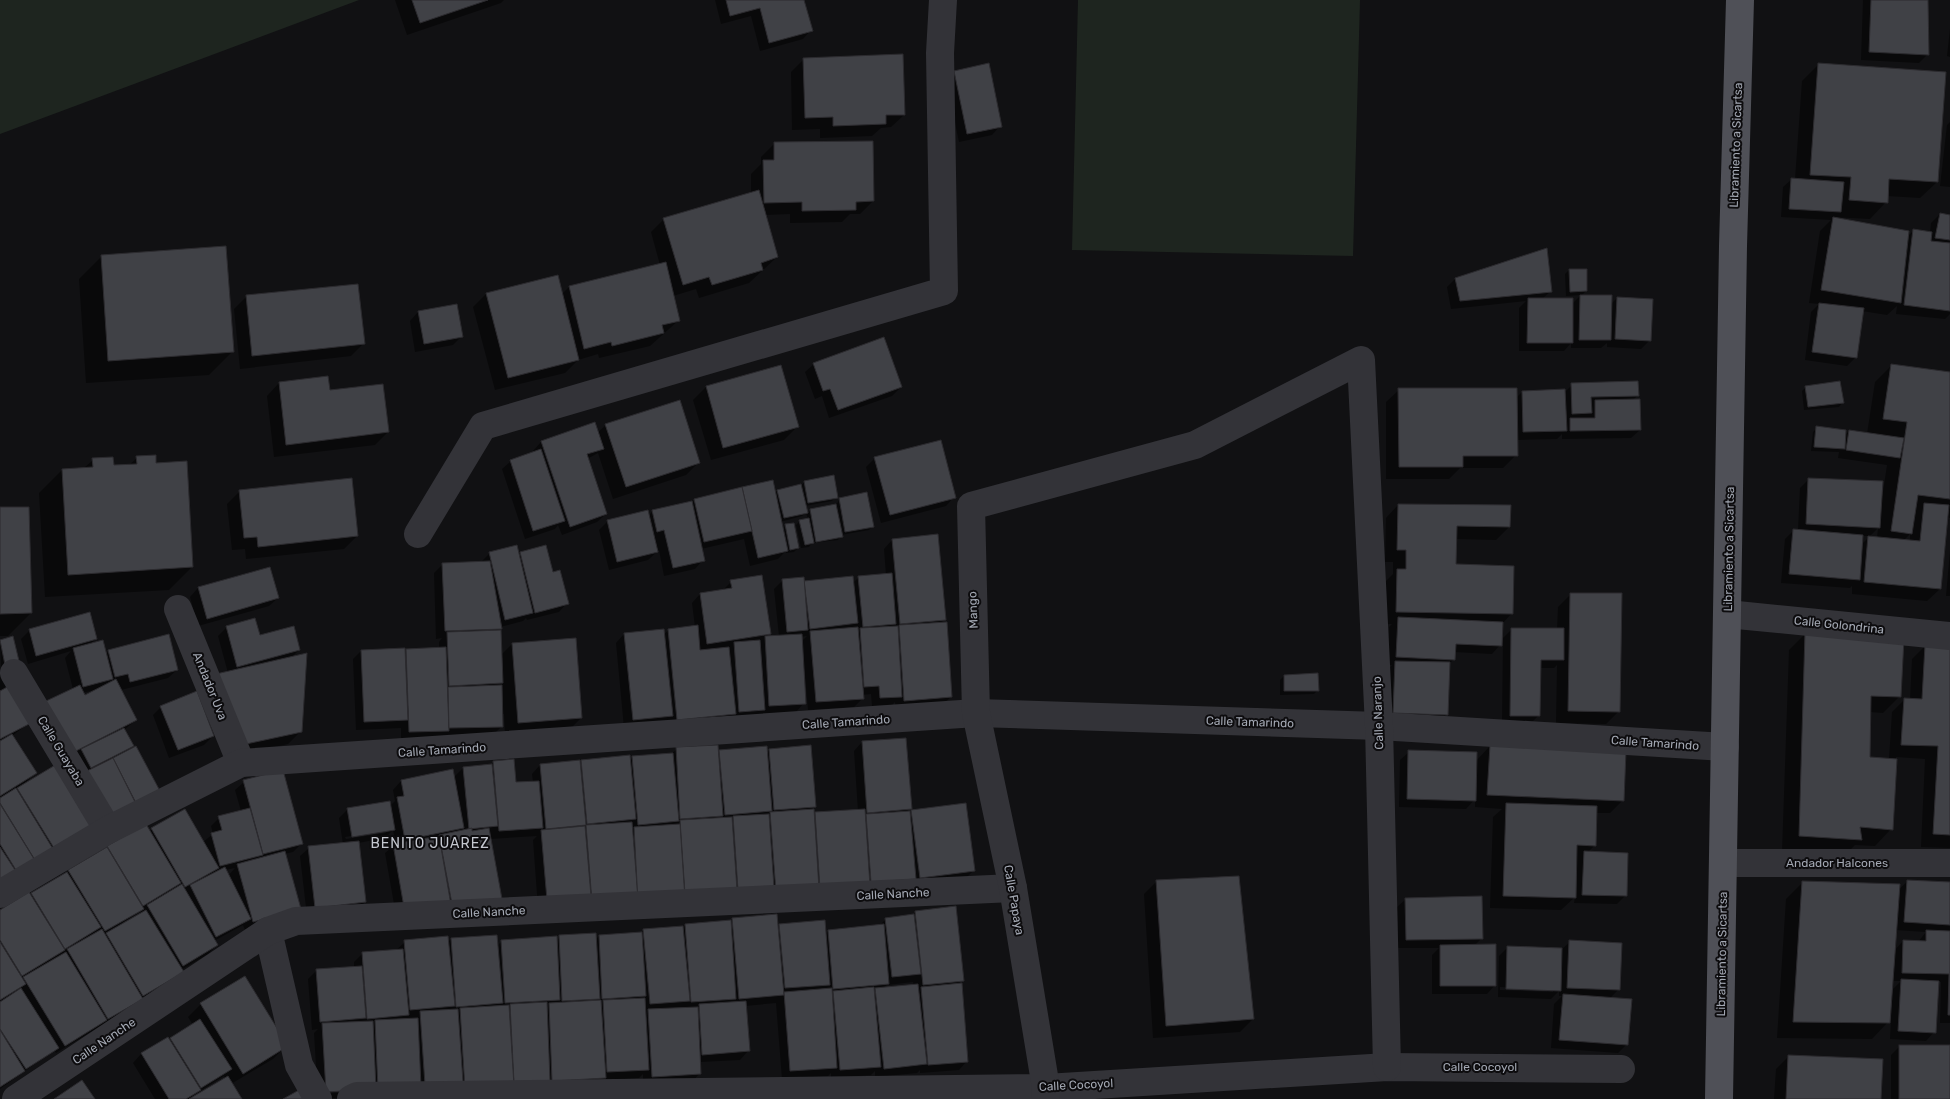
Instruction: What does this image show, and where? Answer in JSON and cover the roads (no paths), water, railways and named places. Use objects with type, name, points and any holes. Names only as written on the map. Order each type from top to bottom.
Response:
[{"type":"main road","name":"Libramiento a Sicartsa","points":[[1720,1099],[1727,614],[1740,0]]},
{"type":"street","points":[[418,534],[484,426],[944,291],[940,53],[943,0]]},
{"type":"street","name":"Mango","points":[[976,713],[971,506],[1195,445],[1360,360]]},
{"type":"street","name":"Calle Naranjo","points":[[1360,360],[1379,726],[1387,1067]]},
{"type":"street","name":"Andador Uva","points":[[178,609],[241,763]]},
{"type":"street","name":"Calle Golondrina","points":[[1727,614],[1950,636]]},
{"type":"street","name":"Calle Guayaba","points":[[14,673],[108,830]]},
{"type":"street","name":"Calle Tamarindo","points":[[0,894],[108,830],[241,763],[976,713],[1379,726],[1725,747]]},
{"type":"street","name":"Calle Papaya","points":[[976,713],[1013,888],[1046,1093]]},
{"type":"street","name":"Andador Halcones","points":[[1723,863],[1950,863]]},
{"type":"street","name":"Calle Nanche","points":[[16,1099],[268,931],[296,921],[1013,888]]},
{"type":"street","points":[[268,931],[299,1065],[318,1099]]},
{"type":"street","name":"Calle Cocoyol","points":[[352,1099],[357,1096],[1046,1093],[1387,1067],[1621,1069]]},
{"type":"district","name":"BENITO JUAREZ","points":[[430,843]]}]
